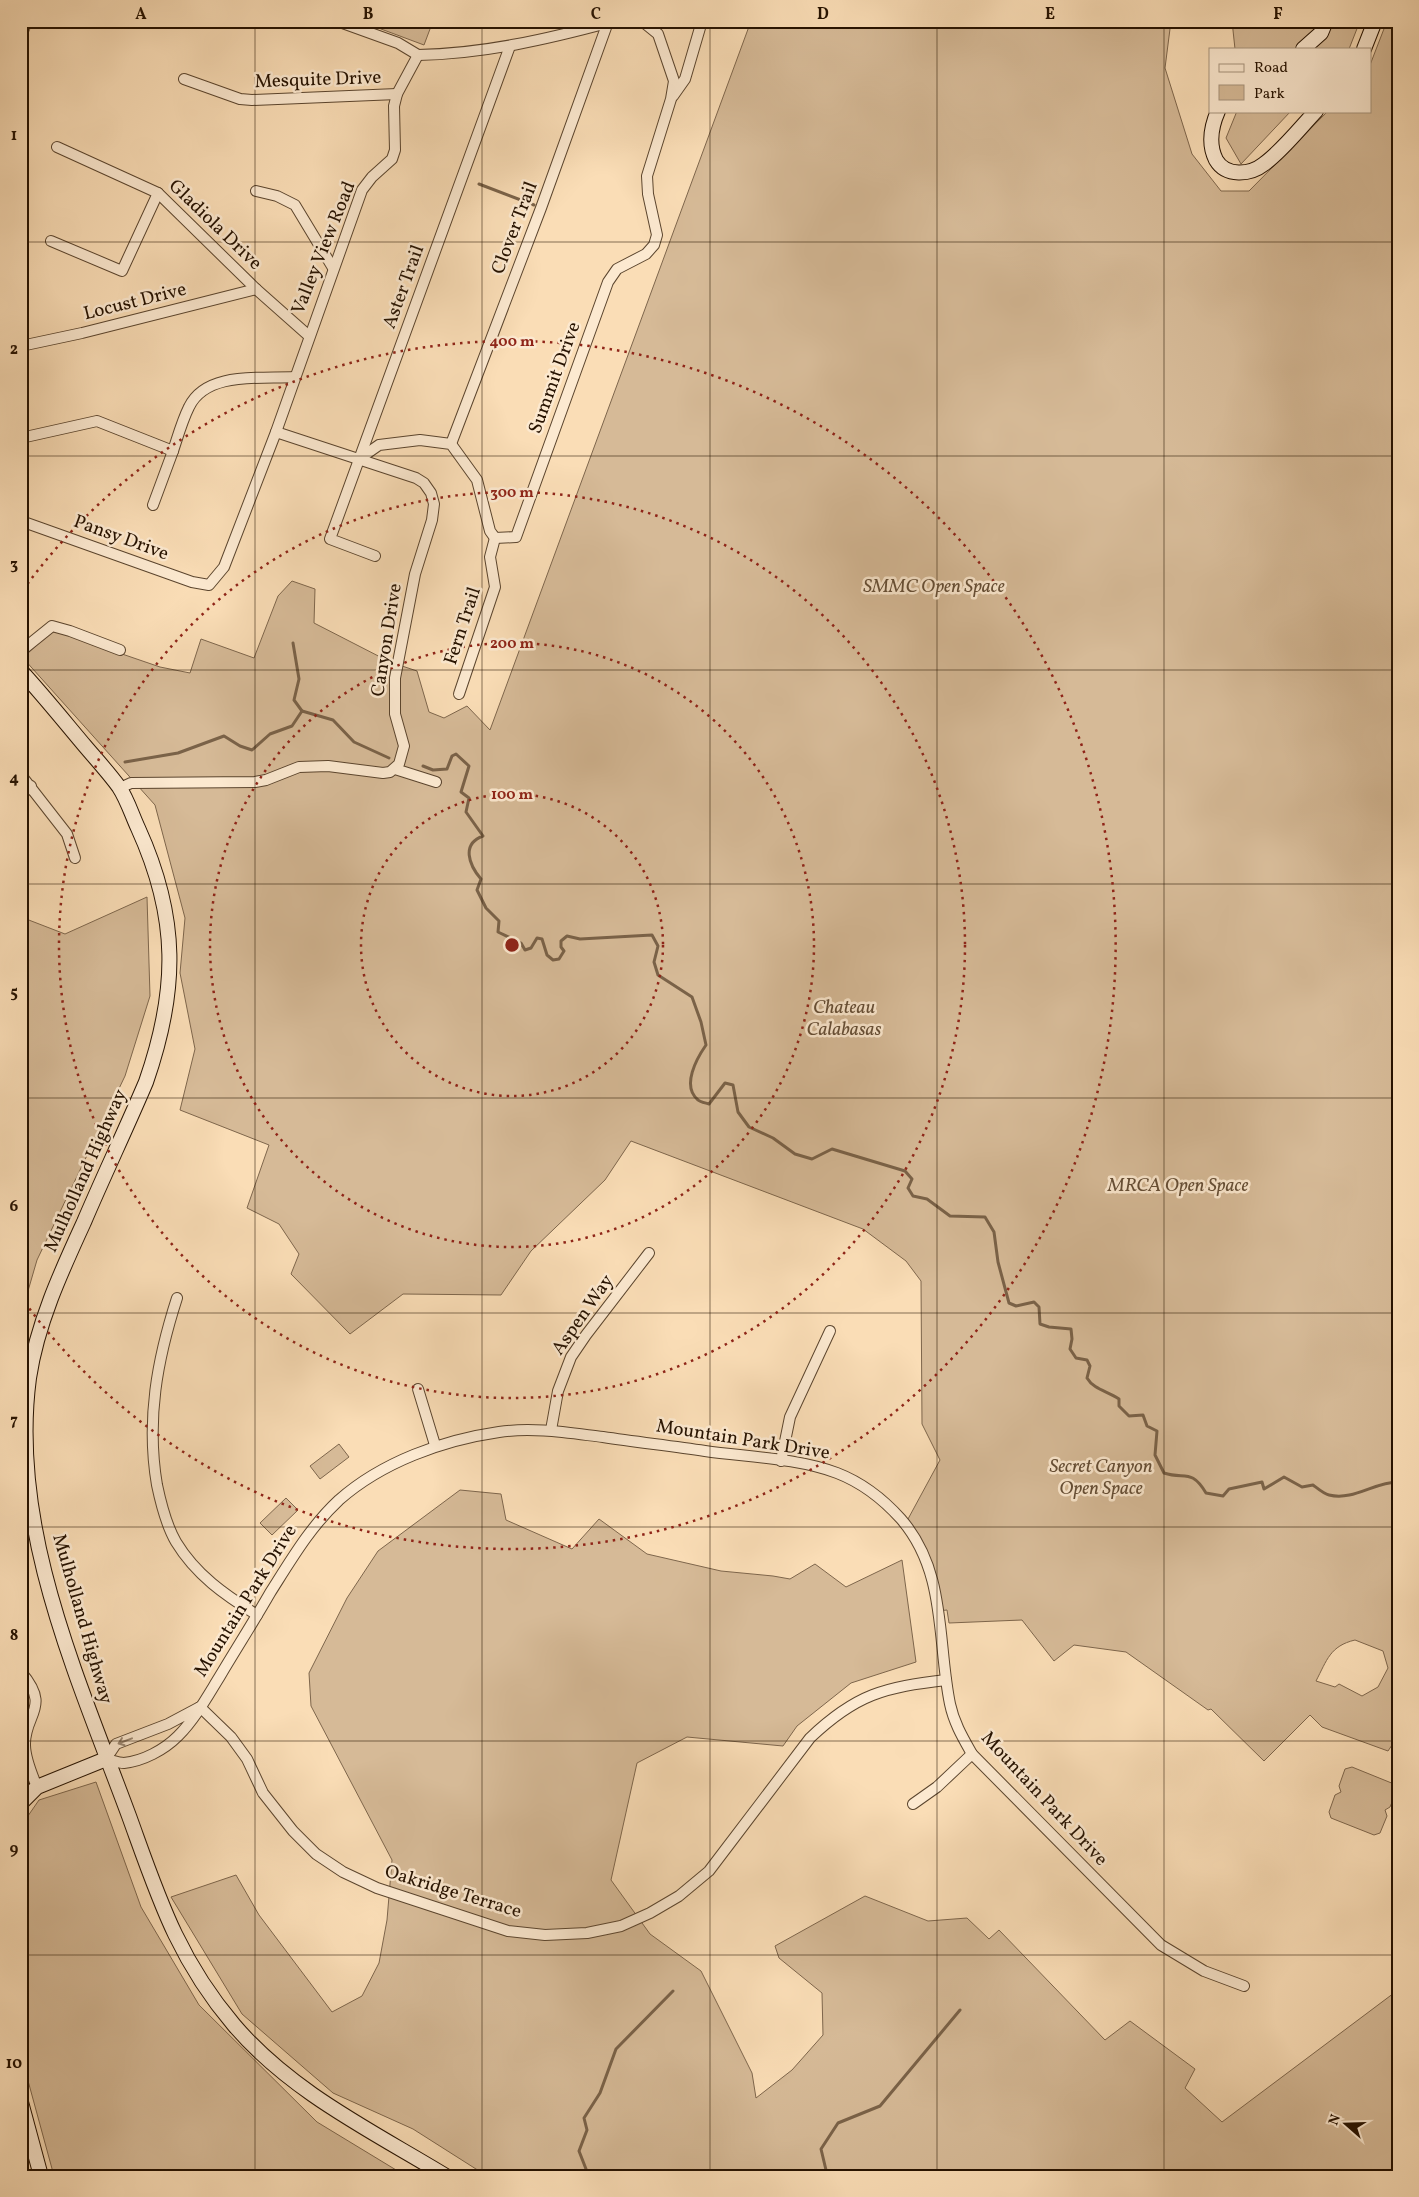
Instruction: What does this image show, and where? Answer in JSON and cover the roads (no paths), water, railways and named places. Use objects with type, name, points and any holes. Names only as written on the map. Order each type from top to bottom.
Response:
[{"type":"main road","points":[[1304,48],[1321,33],[1326,21]]},
{"type":"main road","points":[[1364,48],[1375,21]]},
{"type":"main road","points":[[1218,112],[1213,122],[1210,141],[1213,154],[1220,165],[1232,172],[1245,172],[1264,165],[1315,112]]},
{"type":"main road","name":"Mulholland Highway","points":[[21,671],[120,788],[148,851],[164,900],[171,956],[167,1002],[161,1036],[146,1082],[50,1301],[29,1376],[26,1458],[30,1497],[44,1565],[68,1650],[106,1759],[161,1905],[192,1969],[215,2002],[261,2053],[297,2083],[332,2108],[446,2176]]},
{"type":"main road","points":[[21,1803],[37,1787],[106,1759]]},
{"type":"main road","points":[[21,2102],[41,2176]]},
{"type":"street","points":[[337,21],[398,43],[418,55],[453,55],[510,46],[610,22]]},
{"type":"street","name":"Summit Drive","points":[[495,538],[512,538],[517,535],[608,282],[617,269],[646,254],[654,244],[657,236],[648,194],[647,176],[671,99],[674,81],[658,34],[642,21]]},
{"type":"street","points":[[671,99],[685,79],[702,21]]},
{"type":"street","name":"Clover Trail","points":[[451,444],[610,22]]},
{"type":"street","name":"Aster Trail","points":[[376,556],[330,540],[510,46]]},
{"type":"street","name":"Valley View Road","points":[[209,585],[224,567],[276,432],[362,190],[372,177],[392,159],[395,150],[394,106],[397,94],[418,55]]},
{"type":"street","name":"Mesquite Drive","points":[[184,79],[240,99],[252,100],[397,94]]},
{"type":"street","name":"Gladiola Drive","points":[[57,147],[158,193],[256,289],[309,336]]},
{"type":"street","points":[[256,191],[277,196],[295,205],[333,268]]},
{"type":"street","points":[[51,241],[122,270],[158,193]]},
{"type":"street","name":"Locust Drive","points":[[21,346],[82,333],[256,289]]},
{"type":"street","points":[[153,505],[189,406],[204,391],[223,381],[294,378]]},
{"type":"street","points":[[21,438],[97,421],[173,451]]},
{"type":"street","name":"Canyon Drive","points":[[276,432],[416,478],[431,493],[434,504],[432,520],[415,574],[395,678],[395,714],[404,746],[402,758],[395,769]]},
{"type":"street","points":[[359,459],[378,445],[420,440],[451,444],[477,480],[490,531],[495,538]]},
{"type":"street","name":"Pansy Drive","points":[[21,521],[192,582],[209,585]]},
{"type":"street","name":"Fern Trail","points":[[459,694],[495,587],[490,557],[495,538]]},
{"type":"street","points":[[21,651],[52,626],[120,650]]},
{"type":"street","points":[[120,788],[131,783],[256,782],[299,767],[319,765],[377,774],[390,772],[395,769],[436,782]]},
{"type":"street","points":[[21,775],[67,834],[75,858]]},
{"type":"street","points":[[21,795],[31,786]]},
{"type":"street","name":"Aspen Way","points":[[551,1430],[558,1391],[571,1358],[586,1335],[649,1254]]},
{"type":"street","points":[[177,1298],[162,1352],[154,1400],[152,1447],[165,1518],[175,1541],[206,1579],[225,1595],[257,1615]]},
{"type":"street","points":[[781,1461],[790,1417],[830,1331]]},
{"type":"street","points":[[418,1389],[436,1445]]},
{"type":"street","name":"Mountain Park Drive","points":[[200,1708],[151,1731],[116,1744],[106,1759],[123,1763],[158,1751],[177,1737],[200,1708],[295,1551],[319,1521],[341,1499],[387,1468],[436,1445],[470,1436],[504,1431],[551,1430],[781,1461],[835,1472],[861,1484],[884,1501],[903,1521],[918,1543],[932,1575],[940,1619],[946,1680],[951,1707],[959,1732],[972,1754],[1161,1945],[1204,1971],[1244,1986]]},
{"type":"street","points":[[21,1672],[36,1700],[36,1710],[25,1744],[28,1763],[37,1787]]},
{"type":"street","name":"Oakridge Terrace","points":[[200,1708],[231,1737],[247,1759],[263,1794],[292,1831],[316,1854],[344,1872],[377,1888],[508,1931],[545,1935],[587,1933],[621,1926],[650,1913],[679,1896],[709,1871],[810,1738],[824,1725],[840,1713],[876,1692],[901,1686],[946,1680]]},
{"type":"street","points":[[151,1731],[158,1751]]},
{"type":"street","points":[[913,1804],[938,1787],[972,1754]]},
{"type":"waterway","points":[[479,184],[534,205]]},
{"type":"waterway","points":[[293,643],[299,679],[294,700],[302,711]]},
{"type":"waterway","points":[[125,762],[178,753],[224,736],[240,746],[252,750],[270,734],[292,726],[302,711],[333,720],[354,742],[389,758]]},
{"type":"waterway","points":[[423,766],[433,770],[447,769],[452,756],[456,754],[469,766],[461,792],[469,798],[466,812],[483,836],[472,844],[469,855],[473,868],[481,879],[477,890],[486,908],[499,921],[498,932],[521,943],[525,950],[531,948],[537,938],[542,939],[547,955],[553,960],[559,959],[564,951],[561,947],[561,941],[567,936],[580,939],[652,935],[658,946],[654,962],[658,975],[692,997],[701,1022],[706,1045],[695,1064],[691,1080],[693,1094],[698,1100],[709,1104],[725,1083],[733,1085],[738,1112],[749,1127],[773,1138],[795,1154],[812,1159],[832,1149],[905,1171],[912,1179],[908,1188],[913,1196],[927,1199],[950,1216],[985,1217],[994,1232],[998,1262],[1009,1303],[1016,1306],[1034,1302],[1039,1307],[1040,1324],[1049,1327],[1071,1329],[1070,1349],[1076,1358],[1087,1360],[1090,1366],[1087,1378],[1090,1382],[1097,1388],[1119,1399],[1119,1406],[1129,1416],[1143,1415],[1147,1426],[1157,1431],[1155,1455],[1164,1473],[1187,1476],[1196,1480],[1206,1493],[1223,1496],[1229,1489],[1262,1482],[1264,1489],[1284,1477],[1302,1487],[1313,1485],[1327,1494],[1338,1496],[1347,1496],[1381,1485],[1398,1482]]},
{"type":"waterway","points":[[584,2176],[586,2169],[579,2151],[587,2130],[584,2118],[600,2093],[616,2049],[673,1991]]},
{"type":"waterway","points":[[821,2176],[826,2170],[821,2149],[838,2123],[880,2106],[960,2010]]},
{"type":"park label","name":"SMMC Open Space","points":[[934,587]]},
{"type":"park label","name":"Chateau Calabasas","points":[[844,1019]]},
{"type":"park label","name":"MRCA Open Space","points":[[1178,1186]]},
{"type":"park label","name":"Secret Canyon Open Space","points":[[1101,1478]]}]
